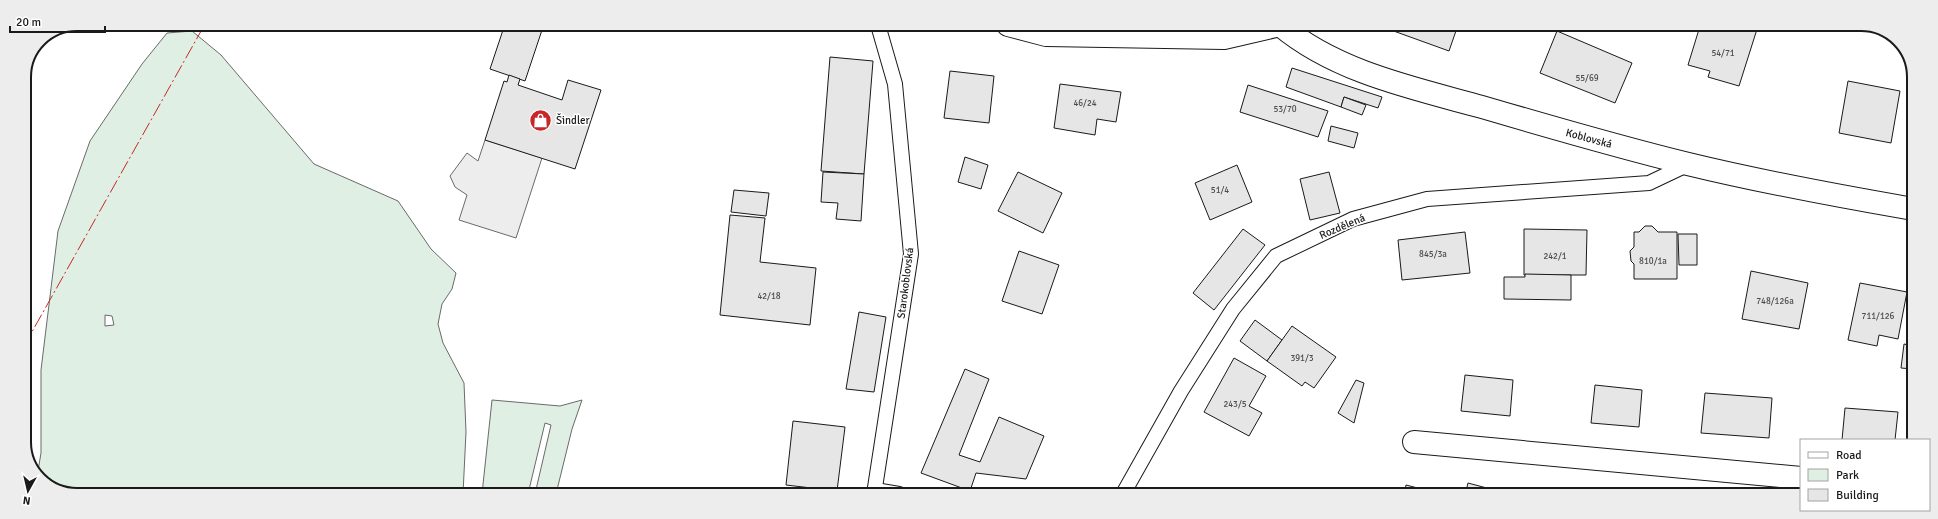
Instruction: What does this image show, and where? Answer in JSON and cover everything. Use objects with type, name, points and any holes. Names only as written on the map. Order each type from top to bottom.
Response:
[{"type":"street","points":[[1031,31],[1046,35],[1224,38],[1254,31]]},
{"type":"street","name":"Koblovská","points":[[1288,31],[1318,52],[1350,66],[1391,80],[1529,121],[1689,164],[1907,208]]},
{"type":"street","points":[[1414,442],[1800,478]]},
{"type":"lane","name":"Starokoblovská","points":[[875,488],[911,254],[895,84],[880,31]]},
{"type":"lane","name":"Rozdělená","points":[[1126,488],[1182,391],[1233,309],[1276,256],[1353,219],[1427,199],[1649,183],[1689,164]]},
{"type":"green space","points":[[192,31],[221,55],[314,164],[398,201],[431,249],[456,273],[452,289],[442,304],[438,324],[443,343],[464,383],[466,432],[463,488],[77,488],[62,486],[49,479],[48,471],[41,471],[39,467],[41,453],[41,370],[58,231],[90,141],[142,64],[167,33]],"holes":[[[105,315],[112,316],[114,325],[105,326]]]},
{"type":"green space","points":[[492,400],[560,406],[582,400],[572,429],[557,488],[536,488],[551,425],[545,423],[529,488],[483,488]]},
{"type":"shaded area","points":[[485,140],[542,158],[516,238],[459,220],[467,195],[455,187],[450,176],[467,153],[478,161]]},
{"type":"building","points":[[503,31],[542,31],[525,81],[490,69]]},
{"type":"building","points":[[1394,31],[1456,31],[1449,51]]},
{"type":"building","points":[[1557,31],[1632,63],[1615,103],[1540,73]]},
{"type":"building","points":[[1698,31],[1756,31],[1739,86],[1708,77],[1710,71],[1688,65]]},
{"type":"building","points":[[830,57],[873,61],[864,174],[821,171]]},
{"type":"building","points":[[1292,68],[1382,97],[1378,108],[1344,97],[1341,107],[1286,87]]},
{"type":"building","points":[[950,71],[994,76],[989,123],[944,118]]},
{"type":"building","name":"Šindler","points":[[509,75],[520,79],[518,85],[562,100],[568,80],[601,90],[575,169],[485,140],[504,81],[507,82]]},
{"type":"building","points":[[1848,81],[1900,91],[1891,143],[1839,133]]},
{"type":"building","points":[[1060,84],[1121,92],[1116,122],[1097,119],[1095,135],[1054,128]]},
{"type":"building","points":[[1248,85],[1328,111],[1318,137],[1240,112]]},
{"type":"building","points":[[1344,97],[1366,105],[1362,115],[1341,107]]},
{"type":"building","points":[[1331,126],[1358,133],[1354,148],[1328,141]]},
{"type":"building","points":[[965,157],[988,165],[981,189],[958,182]]},
{"type":"building","points":[[1237,165],[1252,202],[1210,220],[1195,183]]},
{"type":"building","points":[[823,172],[864,174],[861,221],[836,219],[838,203],[821,202]]},
{"type":"building","points":[[1018,172],[1062,193],[1043,233],[998,211]]},
{"type":"building","points":[[1329,172],[1340,213],[1310,220],[1300,179]]},
{"type":"building","points":[[734,190],[769,193],[766,216],[731,212]]},
{"type":"building","points":[[730,215],[765,218],[760,262],[816,268],[810,325],[720,315]]},
{"type":"building","points":[[1645,226],[1652,226],[1658,232],[1677,232],[1677,279],[1634,279],[1634,264],[1631,261],[1630,251],[1634,247],[1634,232],[1639,232]]},
{"type":"building","points":[[1243,229],[1265,245],[1214,310],[1193,293]]},
{"type":"building","points":[[1524,229],[1587,230],[1586,275],[1524,275]]},
{"type":"building","points":[[1465,232],[1470,273],[1402,280],[1398,240]]},
{"type":"building","points":[[1678,234],[1697,234],[1697,265],[1679,265]]},
{"type":"building","points":[[1019,251],[1059,265],[1042,314],[1002,301]]},
{"type":"building","points":[[1751,271],[1808,283],[1799,329],[1742,319]]},
{"type":"building","points":[[1525,274],[1571,275],[1571,300],[1504,299],[1504,277],[1525,277]]},
{"type":"building","points":[[1860,283],[1907,292],[1898,339],[1879,335],[1877,346],[1848,340]]},
{"type":"building","points":[[859,312],[886,317],[874,392],[846,389]]},
{"type":"building","points":[[1255,320],[1282,340],[1267,361],[1240,341]]},
{"type":"building","points":[[1292,326],[1336,357],[1314,388],[1305,382],[1302,386],[1267,361]]},
{"type":"building","points":[[1904,344],[1907,345],[1907,368],[1901,368]]},
{"type":"building","points":[[1234,358],[1266,376],[1249,406],[1262,413],[1249,436],[1204,412]]},
{"type":"building","points":[[965,369],[989,379],[959,455],[980,462],[999,417],[1044,436],[1026,479],[976,473],[971,488],[962,488],[921,473]]},
{"type":"building","points":[[1465,375],[1513,380],[1510,416],[1461,411]]},
{"type":"building","points":[[1356,380],[1364,383],[1354,423],[1338,413]]},
{"type":"building","points":[[1595,385],[1642,390],[1639,427],[1591,423]]},
{"type":"building","points":[[1705,393],[1772,398],[1769,438],[1701,433]]},
{"type":"building","points":[[1845,408],[1898,412],[1895,439],[1842,439]]},
{"type":"building","points":[[793,421],[845,427],[837,488],[812,488],[786,485]]},
{"type":"building","points":[[1468,483],[1487,488],[1467,488]]},
{"type":"building","points":[[1406,485],[1418,488],[1405,488]]},
{"type":"power","points":[[31,334],[201,31]]},
{"type":"place","name":"Šindler","points":[[541,120]]}]
